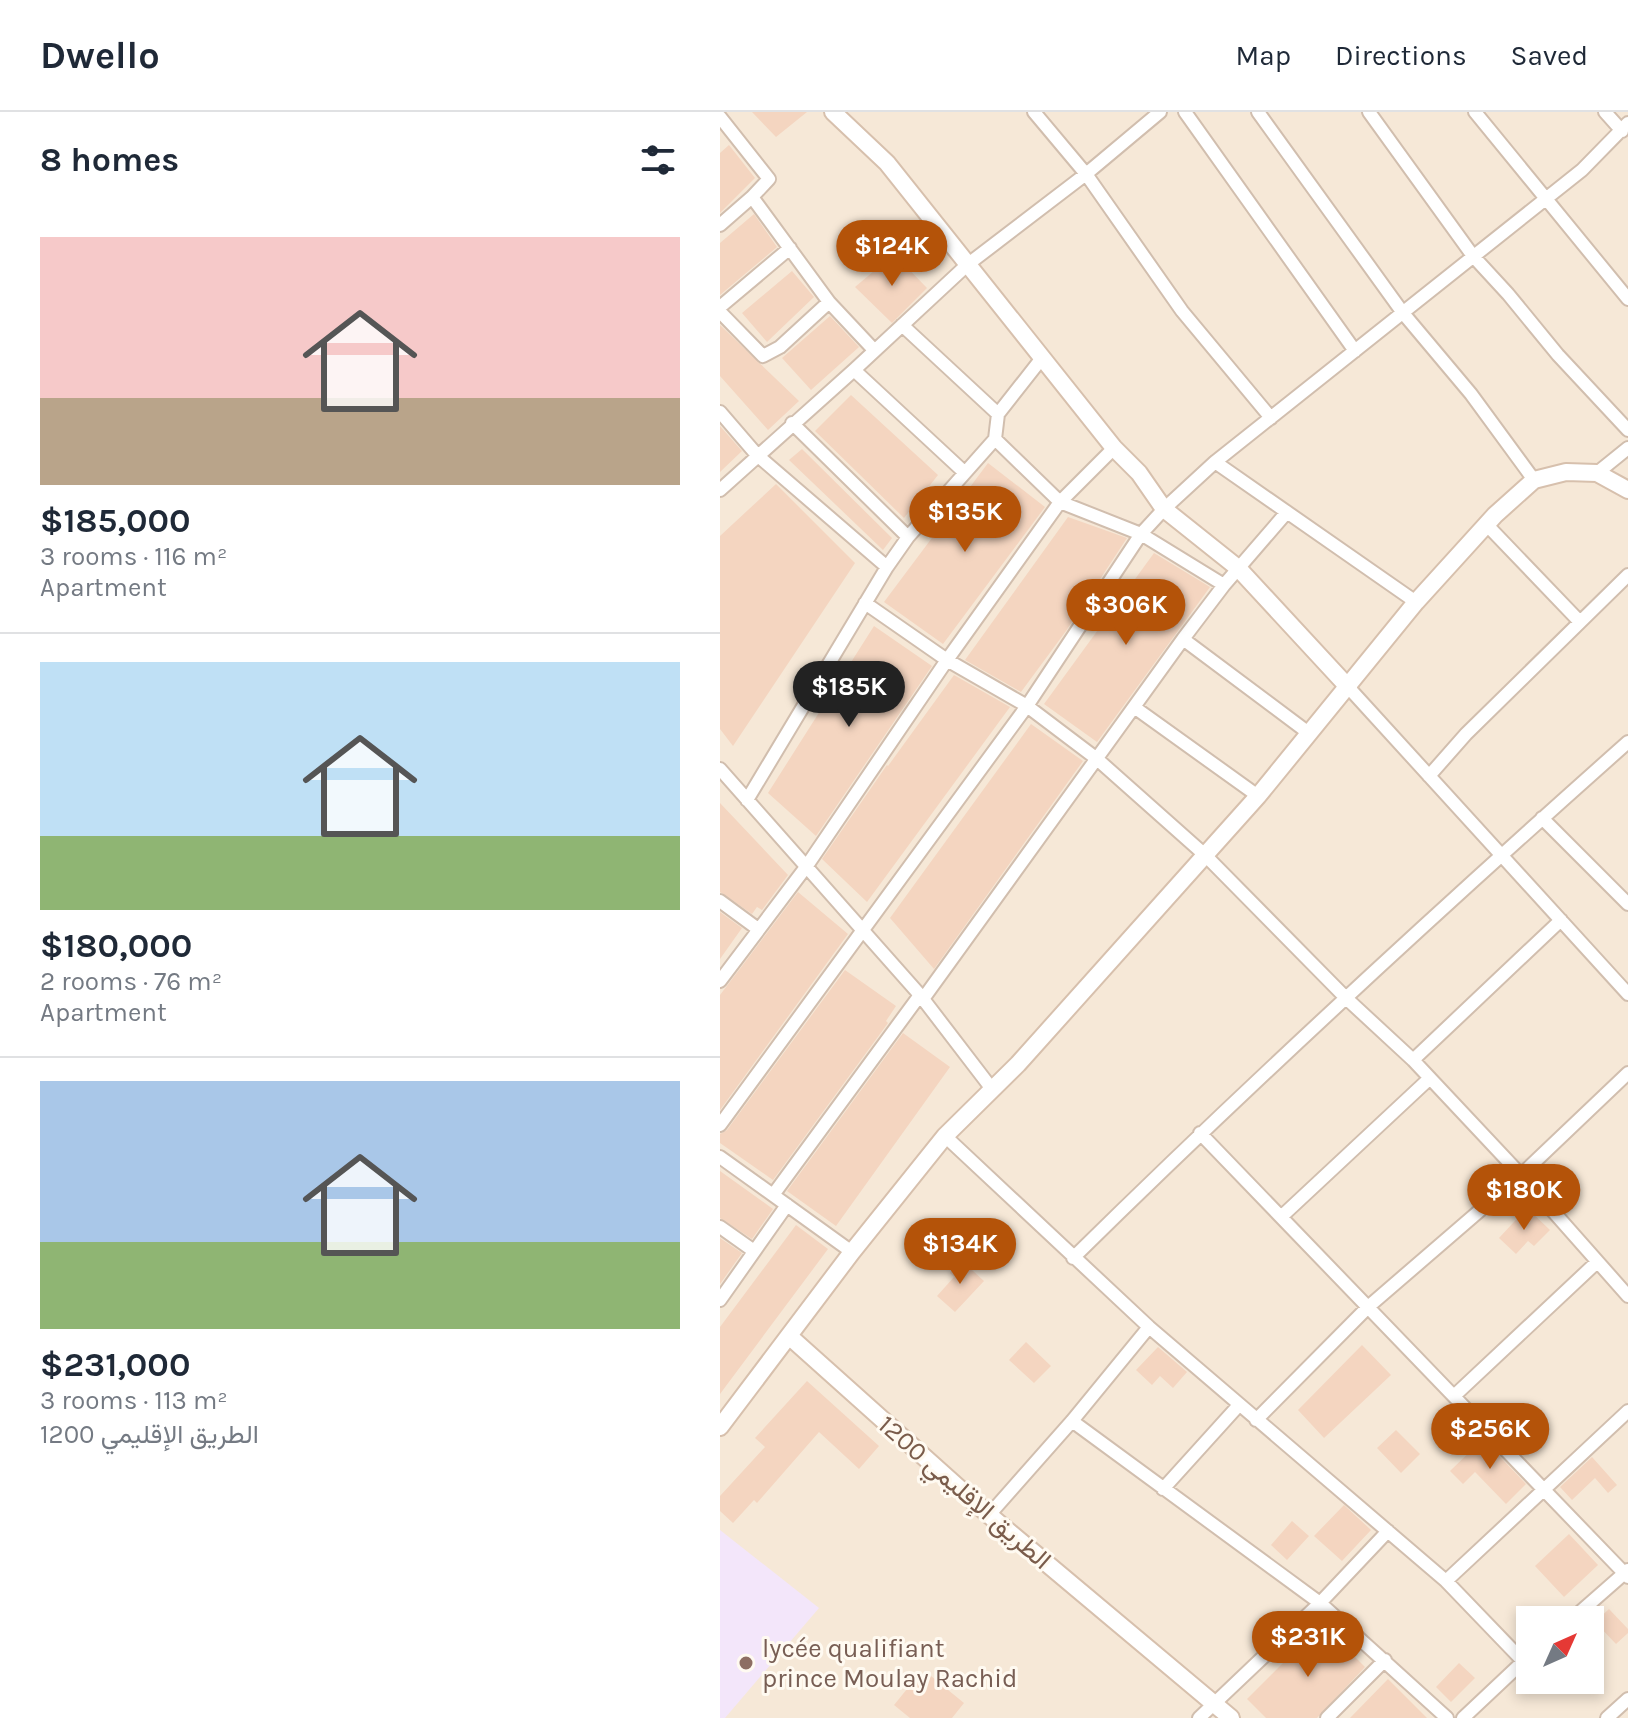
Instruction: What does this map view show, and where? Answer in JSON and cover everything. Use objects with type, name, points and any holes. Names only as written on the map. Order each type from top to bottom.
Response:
[{"type":"street","points":[[833,112],[887,163],[1114,448],[1139,473],[1164,509],[1238,568],[1628,994]]},
{"type":"street","points":[[1034,112],[1086,174],[1182,311],[1271,418]]},
{"type":"street","points":[[720,490],[967,265],[1086,174],[1160,112]]},
{"type":"street","points":[[1185,112],[1355,351]]},
{"type":"street","points":[[1258,112],[1403,313],[1471,394],[1534,480]]},
{"type":"street","points":[[1369,112],[1473,256],[1628,430]]},
{"type":"street","points":[[1475,112],[1628,299]]},
{"type":"street","points":[[720,1125],[1027,706],[1141,534],[1215,462],[1582,170],[1625,127],[1605,112]]},
{"type":"street","points":[[720,117],[725,136],[769,179],[720,225]]},
{"type":"street","points":[[752,197],[829,302],[874,350]]},
{"type":"street","points":[[790,248],[720,309],[763,356],[780,347],[829,302]]},
{"type":"street","points":[[902,325],[998,414]]},
{"type":"street","points":[[747,800],[887,567],[908,537],[995,439],[998,414],[1042,358]]},
{"type":"street","points":[[854,370],[964,472]]},
{"type":"street","points":[[720,412],[757,455],[887,567]]},
{"type":"street","points":[[792,423],[908,537]]},
{"type":"street","points":[[995,439],[1060,502],[1141,534],[1224,585]]},
{"type":"street","points":[[720,981],[806,867],[947,660],[1060,502],[1114,448]]},
{"type":"street","points":[[1597,473],[1628,448]]},
{"type":"street","points":[[1215,462],[1416,602]]},
{"type":"street","points":[[720,1427],[852,1252],[945,1136],[1018,1064],[1258,796],[1416,602],[1486,524],[1534,480],[1566,472],[1597,473],[1628,490]]},
{"type":"street","points":[[773,1195],[1183,639],[1224,585],[1287,512]]},
{"type":"street","points":[[1486,524],[1580,622]]},
{"type":"street","points":[[1429,776],[1466,734],[1628,575]]},
{"type":"street","points":[[865,603],[947,660],[1027,706],[1097,759],[1205,855],[1346,998],[1413,1060],[1627,1291]]},
{"type":"street","points":[[1183,639],[1310,734]]},
{"type":"street","points":[[1134,707],[1258,796]]},
{"type":"street","points":[[1073,1258],[1200,1133],[1628,742]]},
{"type":"street","points":[[720,769],[921,997],[992,1089]]},
{"type":"street","points":[[1542,818],[1628,904]]},
{"type":"street","points":[[720,901],[758,929]]},
{"type":"street","points":[[1413,1060],[1561,920]]},
{"type":"street","points":[[1256,1420],[1368,1307],[1521,1175],[1628,1073]]},
{"type":"street","points":[[1281,1217],[1430,1078]]},
{"type":"street","points":[[1200,1133],[1627,1574],[1588,1606]]},
{"type":"street","points":[[945,1136],[1149,1327],[1446,1581],[1516,1648]]},
{"type":"street","points":[[720,1157],[852,1252]]},
{"type":"street","points":[[721,1296],[787,1205]]},
{"type":"street","points":[[720,1227],[754,1251]]},
{"type":"street","points":[[1454,1396],[1597,1262]]},
{"type":"street","points":[[989,1515],[1149,1327]]},
{"type":"street","name":"الطريق الإقليمي 1200","points":[[789,1336],[989,1515],[1231,1718]]},
{"type":"street","points":[[1163,1489],[1239,1405]]},
{"type":"street","points":[[1446,1581],[1628,1411]]},
{"type":"street","points":[[1072,1421],[1320,1603],[1447,1718]]},
{"type":"street","points":[[1199,1718],[1320,1603],[1388,1531]]},
{"type":"street","points":[[1327,1718],[1385,1660]]},
{"type":"street","points":[[1473,1715],[1516,1670]]},
{"type":"street","points":[[1607,1718],[1628,1699]]},
{"type":"shaded area","points":[[720,112],[1628,112],[1628,1718],[720,1718]]},
{"type":"shaded area","name":"lycée qualifiant prince Moulay Rachid","points":[[720,1530],[819,1608],[725,1718],[720,1718]]},
{"type":"building","points":[[752,112],[807,112],[776,137]]},
{"type":"building","points":[[729,145],[755,178],[720,213],[720,153]]},
{"type":"building","points":[[754,214],[777,247],[720,295],[720,243]]},
{"type":"building","points":[[894,254],[927,288],[892,323],[855,287]]},
{"type":"building","points":[[792,271],[814,297],[767,342],[742,313]]},
{"type":"building","points":[[830,316],[859,347],[811,390],[782,358]]},
{"type":"building","points":[[720,325],[799,401],[768,430],[720,376]]},
{"type":"building","points":[[851,395],[938,475],[904,518],[815,431]]},
{"type":"building","points":[[720,426],[742,451],[720,472]]},
{"type":"building","points":[[802,449],[892,538],[883,550],[789,460]]},
{"type":"building","points":[[988,463],[1045,507],[943,644],[884,602]]},
{"type":"building","points":[[776,484],[855,563],[733,746],[720,729],[720,536]]},
{"type":"building","points":[[1068,517],[1127,538],[1066,631],[1021,692],[965,660]]},
{"type":"building","points":[[1154,553],[1210,587],[1097,742],[1044,704]]},
{"type":"building","points":[[874,626],[932,666],[816,836],[768,793]]},
{"type":"building","points":[[954,675],[1010,707],[867,902],[822,859]]},
{"type":"building","points":[[1031,724],[1083,761],[934,969],[890,918]]},
{"type":"building","points":[[720,803],[788,875],[762,910],[757,907],[752,914],[720,892]]},
{"type":"building","points":[[798,892],[848,934],[720,1110],[720,995]]},
{"type":"building","points":[[720,912],[742,928],[720,959]]},
{"type":"building","points":[[845,970],[896,1006],[886,1021],[888,1023],[773,1180],[720,1143],[720,1134],[727,1130]]},
{"type":"building","points":[[903,1033],[950,1067],[836,1226],[787,1191]]},
{"type":"building","points":[[720,1171],[773,1209],[752,1239],[720,1218]]},
{"type":"building","points":[[1527,1208],[1550,1230],[1534,1246],[1528,1241],[1516,1254],[1499,1238]]},
{"type":"building","points":[[796,1225],[828,1249],[720,1394],[720,1327]]},
{"type":"building","points":[[720,1238],[742,1253],[720,1284]]},
{"type":"building","points":[[961,1260],[984,1281],[955,1312],[937,1296],[954,1277],[950,1273]]},
{"type":"building","points":[[1026,1342],[1051,1366],[1034,1383],[1009,1360]]},
{"type":"building","points":[[1362,1345],[1391,1375],[1324,1438],[1298,1410]]},
{"type":"building","points":[[1158,1347],[1187,1372],[1173,1388],[1160,1376],[1152,1385],[1136,1370]]},
{"type":"building","points":[[807,1381],[879,1446],[859,1469],[819,1432],[757,1503],[754,1500],[733,1523],[720,1511],[720,1496],[765,1447],[755,1438]]},
{"type":"building","points":[[1396,1430],[1420,1454],[1401,1473],[1377,1448]]},
{"type":"building","points":[[1483,1439],[1526,1484],[1506,1504],[1475,1472],[1463,1484],[1450,1471]]},
{"type":"building","points":[[1592,1457],[1617,1485],[1608,1493],[1595,1478],[1572,1500],[1560,1487]]},
{"type":"building","points":[[1344,1505],[1371,1530],[1342,1561],[1314,1536]]},
{"type":"building","points":[[1292,1521],[1309,1536],[1287,1560],[1271,1545]]},
{"type":"building","points":[[1569,1534],[1598,1565],[1564,1597],[1535,1566]]},
{"type":"building","points":[[1609,1609],[1628,1629],[1628,1633],[1616,1644],[1604,1631],[1604,1614]]},
{"type":"building","points":[[1322,1624],[1365,1667],[1317,1718],[1266,1718],[1247,1699]]},
{"type":"building","points":[[1459,1663],[1475,1678],[1451,1702],[1436,1687]]},
{"type":"building","points":[[931,1676],[964,1703],[952,1718],[910,1718],[894,1705],[916,1678],[924,1684]]},
{"type":"building","points":[[1388,1679],[1427,1718],[1350,1718]]},
{"type":"place","name":"lycée qualifiant prince Moulay Rachid","points":[[746,1663]]}]
